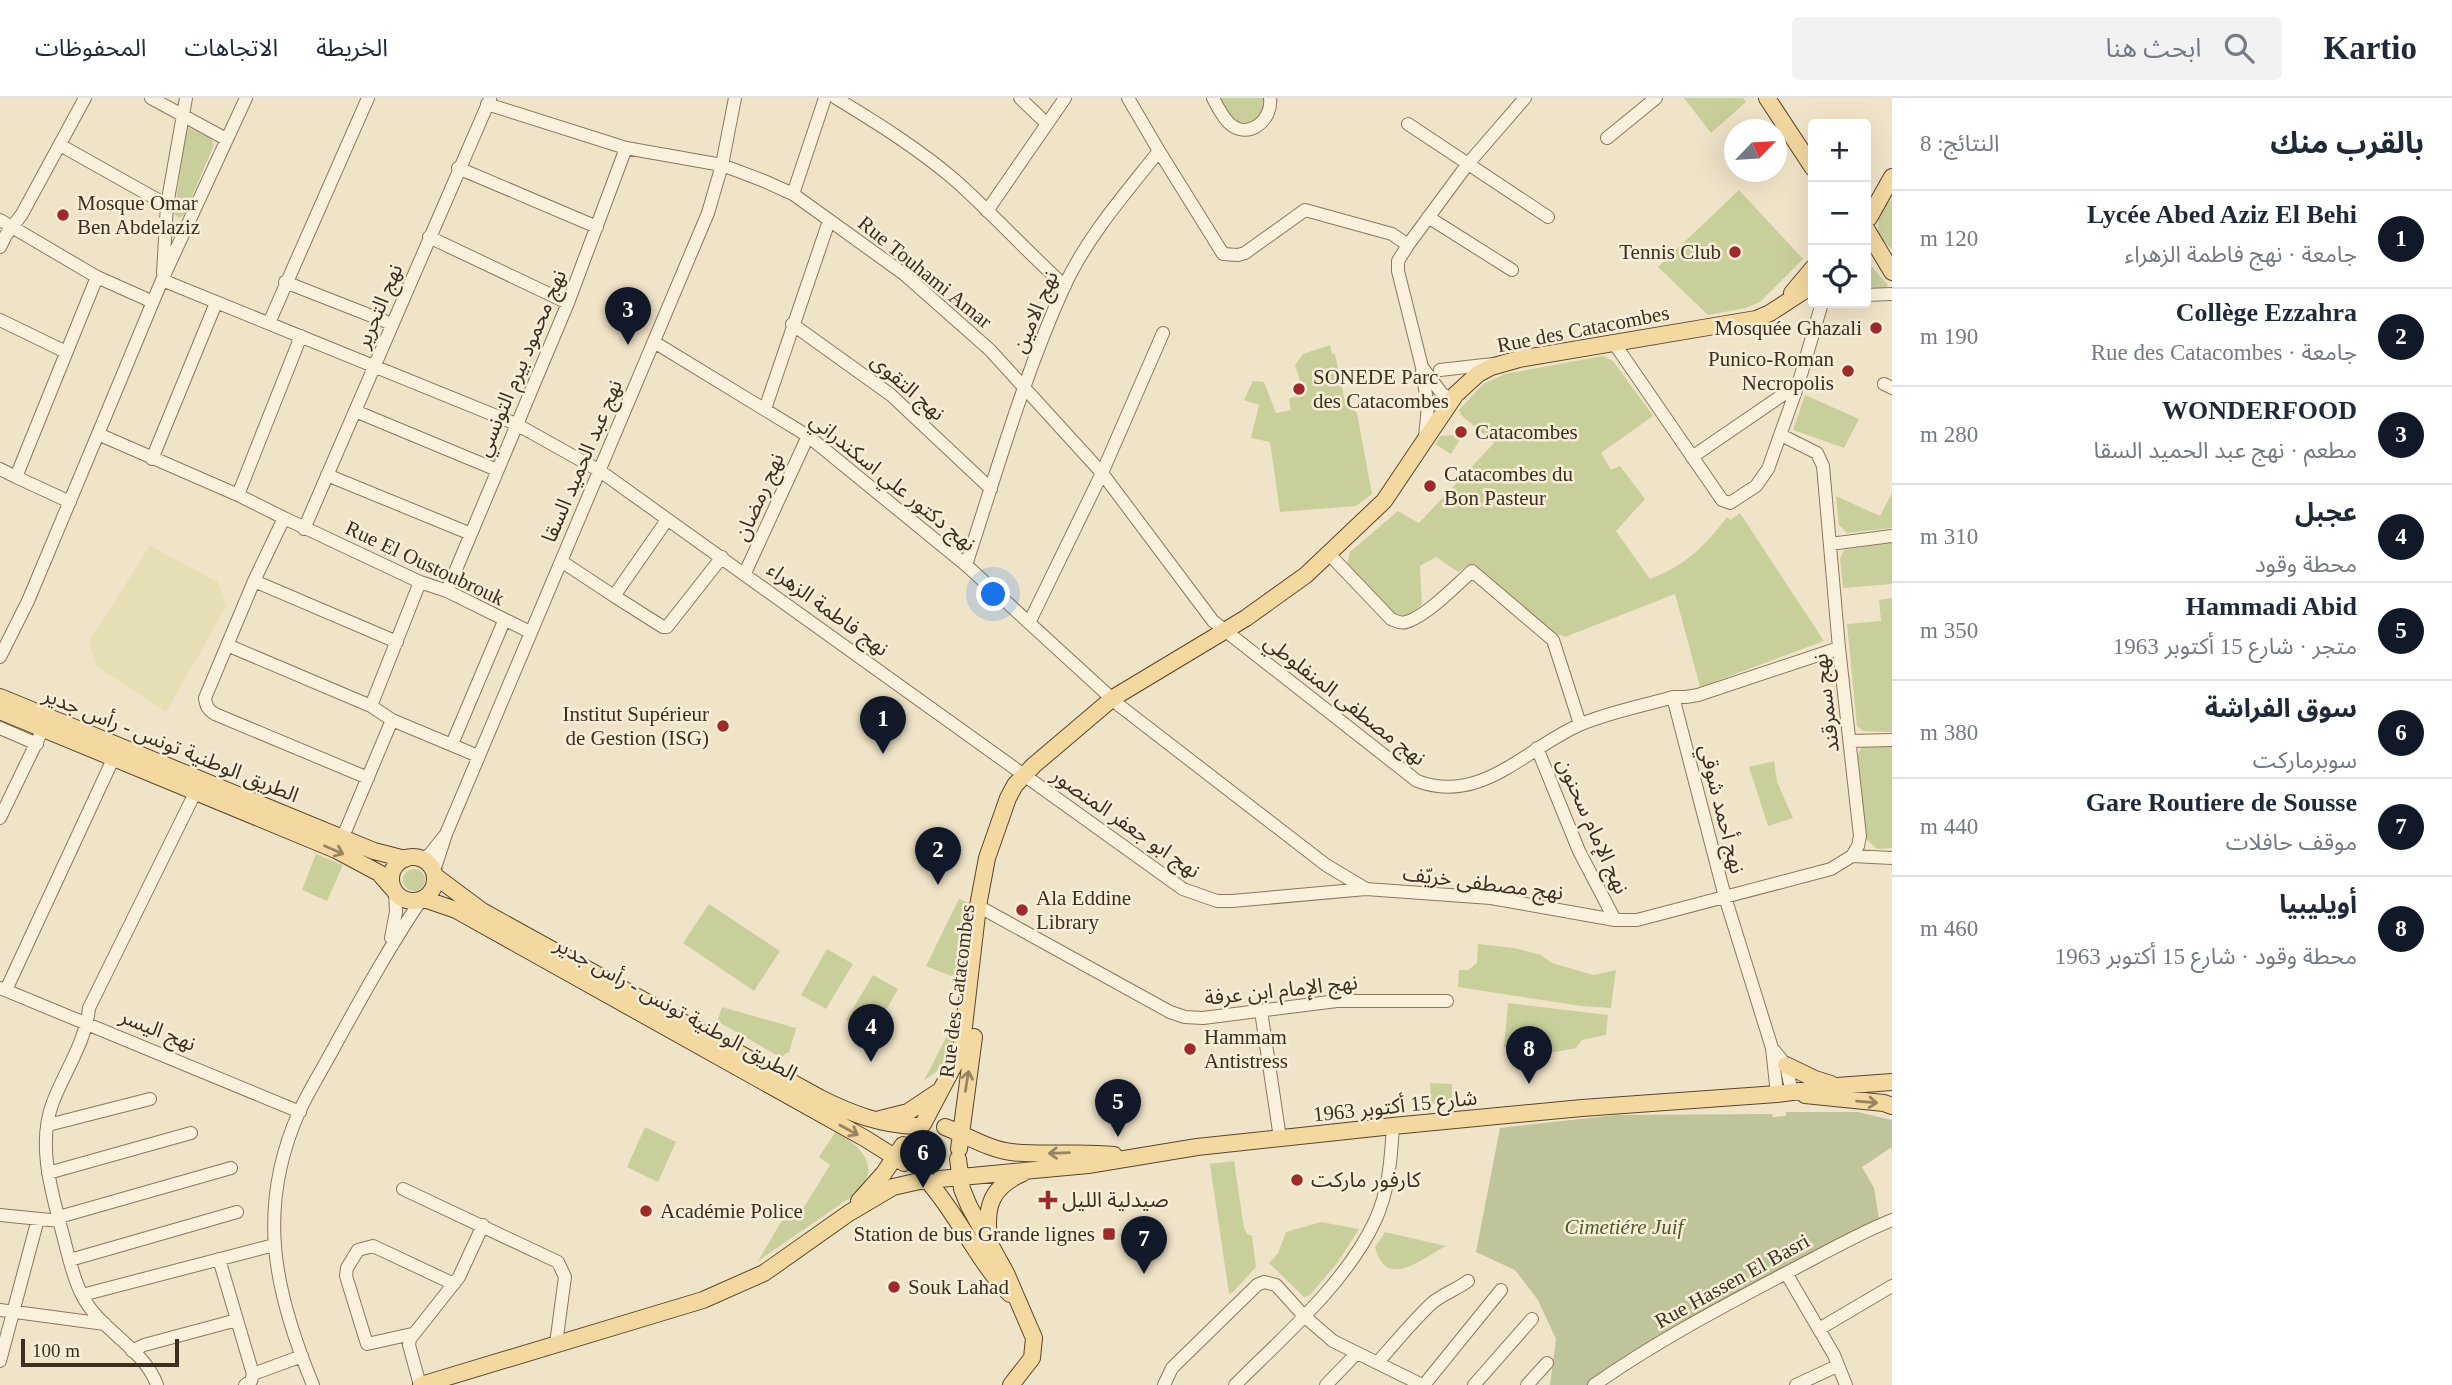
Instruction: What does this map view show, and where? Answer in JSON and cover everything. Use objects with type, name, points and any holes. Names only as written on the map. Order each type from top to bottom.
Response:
[{"type":"main road","points":[[1767,98],[1808,160]]},
{"type":"main road","points":[[1871,195],[1892,177]]},
{"type":"main road","points":[[1871,216],[1892,177]]},
{"type":"main road","points":[[1871,231],[1892,273]]},
{"type":"main road","points":[[1871,254],[1892,273]]},
{"type":"main road","name":"Rue des Catacombes","points":[[920,1125],[961,1052],[983,908],[1015,802],[1028,778],[1116,702],[1226,632],[1330,555],[1384,501],[1454,396],[1478,374],[1504,362],[1756,319],[1782,306],[1808,279]]},
{"type":"main road","name":"الطريق الوطنية تونس - رأس جدير","points":[[0,697],[342,838],[391,857],[405,859]]},
{"type":"main road","name":"الطريق الوطنية تونس - رأس جدير","points":[[0,710],[363,863],[379,873],[394,890]]},
{"type":"main road","points":[[405,859],[422,859],[434,874],[433,889],[423,900],[406,901],[394,890],[391,874],[405,859]]},
{"type":"main road","name":"الطريق الوطنية تونس - رأس جدير","points":[[434,874],[464,899],[493,917],[820,1098],[871,1121],[897,1126],[920,1125]]},
{"type":"main road","name":"الطريق الوطنية تونس - رأس جدير","points":[[423,900],[441,903],[456,910],[901,1155]]},
{"type":"main road","name":"Rue des Catacombes","points":[[983,908],[973,1046],[959,1147],[960,1177],[969,1206],[1006,1273],[1014,1298]]},
{"type":"main road","points":[[1786,1065],[1837,1086]]},
{"type":"main road","name":"شارع 15 أكتوبر 1963","points":[[849,1213],[893,1187],[930,1180],[1088,1165],[1127,1157],[1393,1126],[1582,1108],[1785,1094],[1837,1086],[1892,1082]]},
{"type":"main road","points":[[871,1121],[908,1112],[940,1091]]},
{"type":"main road","name":"شارع 15 أكتوبر 1963","points":[[1785,1094],[1892,1106]]},
{"type":"main road","name":"شارع 15 أكتوبر 1963","points":[[920,1125],[938,1124],[945,1127],[959,1147],[1043,1154],[1087,1152],[1127,1157]]},
{"type":"main road","points":[[421,1385],[703,1300],[739,1285],[785,1259],[849,1213],[901,1155],[906,1137],[920,1125]]},
{"type":"main road","points":[[930,1180],[948,1174],[959,1147]]},
{"type":"main road","points":[[901,1155],[912,1174],[930,1180],[995,1279],[1014,1298],[1026,1317],[1035,1343],[1032,1358],[1012,1384]]},
{"type":"main road","points":[[989,1245],[987,1210],[991,1200],[1007,1182],[1035,1168]]},
{"type":"street","points":[[0,247],[22,214],[85,98]]},
{"type":"street","points":[[151,98],[226,139]]},
{"type":"street","points":[[162,280],[167,205],[186,98]]},
{"type":"street","points":[[0,657],[28,601],[162,280],[246,98]]},
{"type":"street","points":[[269,323],[368,98]]},
{"type":"street","name":"نهج عبد الحميد السقا","points":[[434,874],[446,834],[478,755],[708,213],[722,165],[735,98]]},
{"type":"street","points":[[793,194],[825,98]]},
{"type":"street","points":[[836,98],[917,150],[955,180],[1065,286]]},
{"type":"street","points":[[1020,98],[1047,124]]},
{"type":"street","points":[[987,211],[1065,98]]},
{"type":"street","points":[[1128,98],[1223,254],[1238,256],[1245,253],[1305,210],[1392,234],[1408,244]]},
{"type":"street","points":[[1213,98],[1229,122],[1243,129],[1259,126],[1265,121],[1271,107],[1270,98]]},
{"type":"street","points":[[1425,438],[1428,406],[1398,261],[1467,164],[1525,98]]},
{"type":"street","points":[[1607,138],[1656,98]]},
{"type":"street","name":"Rue Touhami Amar","points":[[489,101],[626,148],[722,165],[793,194],[904,274],[1026,387],[1102,473],[1213,621],[1226,632]]},
{"type":"street","name":"نهج التحرير","points":[[303,529],[458,167],[489,101]]},
{"type":"street","points":[[1408,124],[1548,217]]},
{"type":"street","points":[[60,145],[167,205]]},
{"type":"street","name":"نهج محمود بيرم التونسي","points":[[447,591],[568,303],[626,148]]},
{"type":"street","name":"نهج الامين","points":[[966,565],[1026,387],[1065,286],[1095,234],[1159,151]]},
{"type":"street","points":[[458,167],[597,226]]},
{"type":"street","points":[[1428,218],[1512,271]]},
{"type":"street","points":[[0,219],[97,277],[153,302]]},
{"type":"street","points":[[765,409],[829,220]]},
{"type":"street","points":[[429,237],[568,303]]},
{"type":"street","points":[[16,477],[97,277]]},
{"type":"street","name":"نهج فاطمة الزهراء","points":[[162,280],[516,425],[600,471],[746,573],[1028,778]]},
{"type":"street","points":[[285,282],[392,324]]},
{"type":"street","points":[[1871,295],[1892,294]]},
{"type":"street","points":[[152,459],[216,303]]},
{"type":"street","points":[[1614,343],[1722,500],[1730,503],[1763,479],[1798,385],[1821,308]]},
{"type":"street","points":[[0,320],[66,352]]},
{"type":"street","name":"نهج التقوى","points":[[792,324],[891,395],[991,489]]},
{"type":"street","points":[[1029,623],[1102,473],[1163,332]]},
{"type":"street","points":[[238,495],[301,336]]},
{"type":"street","name":"نهج دكتور علي اسكندراني","points":[[654,342],[808,436],[966,565],[1116,702]]},
{"type":"street","points":[[1440,370],[1504,362]]},
{"type":"street","points":[[1421,364],[1440,370],[1452,378],[1454,396],[1443,395],[1421,364]]},
{"type":"street","points":[[1692,457],[1798,385]]},
{"type":"street","points":[[355,411],[497,470]]},
{"type":"street","name":"Rue El Oustoubrouk","points":[[98,434],[238,495],[303,529],[447,591],[530,632]]},
{"type":"street","name":"نهج سمرقند","points":[[1781,435],[1810,449],[1821,459],[1860,836],[1852,856]]},
{"type":"street","name":"نهج رمضان","points":[[746,573],[808,436]]},
{"type":"street","points":[[0,469],[70,502]]},
{"type":"street","points":[[327,475],[471,534]]},
{"type":"street","points":[[284,518],[254,581],[205,698],[209,710],[368,778]]},
{"type":"street","points":[[614,596],[667,520]]},
{"type":"street","points":[[1830,544],[1892,536]]},
{"type":"street","points":[[1330,555],[1391,619],[1402,623],[1440,601],[1472,571],[1553,640],[1580,724]]},
{"type":"street","points":[[561,561],[663,627],[667,627],[722,557]]},
{"type":"street","points":[[254,581],[397,642]]},
{"type":"street","points":[[371,706],[421,582]]},
{"type":"street","points":[[452,744],[504,621]]},
{"type":"street","name":"نهج مصطفى المنفلوطي","points":[[1226,632],[1417,781],[1434,787],[1471,785],[1497,774],[1580,724],[1673,696]]},
{"type":"street","points":[[227,645],[371,706],[392,720],[478,755]]},
{"type":"street","points":[[1673,696],[1686,698],[1698,695],[1839,648]]},
{"type":"street","name":"نهج أحمد شوقي","points":[[1673,696],[1725,897],[1772,1048],[1786,1065],[1785,1094]]},
{"type":"street","name":"نهج مصطفى خريّف","points":[[1116,702],[1326,865],[1366,889],[1491,898],[1615,920],[1637,920],[1831,869],[1852,856],[1892,858]]},
{"type":"street","points":[[342,838],[392,720]]},
{"type":"street","points":[[0,728],[37,744]]},
{"type":"street","points":[[0,818],[43,729]]},
{"type":"street","points":[[1850,741],[1892,740]]},
{"type":"street","name":"نهج الإمام سحنون","points":[[1537,748],[1579,851],[1615,920]]},
{"type":"street","points":[[3,989],[114,757]]},
{"type":"street","name":"نهج ابو جعفر المنصور","points":[[1028,778],[1183,889],[1206,898],[1232,901],[1366,889]]},
{"type":"street","points":[[157,1385],[150,1369],[87,1305],[82,1296],[48,1173],[47,1125],[52,1105],[87,1024],[89,1008],[195,791]]},
{"type":"street","points":[[422,859],[430,854],[446,834]]},
{"type":"street","points":[[386,951],[395,923],[394,890]]},
{"type":"street","points":[[313,1385],[277,1274],[274,1205],[280,1172],[300,1112],[386,951],[423,900]]},
{"type":"street","name":"نهج الإمام ابن عرفة","points":[[983,908],[1170,1012],[1185,1017],[1203,1018],[1337,1001],[1447,1000]]},
{"type":"street","name":"نهج اليسر","points":[[3,989],[300,1112]]},
{"type":"street","points":[[1261,1011],[1280,1138]]},
{"type":"street","points":[[1772,1048],[1785,1094]]},
{"type":"street","points":[[47,1125],[150,1099]]},
{"type":"street","points":[[1235,1385],[1304,1316],[1361,1246],[1376,1219],[1389,1175],[1393,1126]]},
{"type":"street","points":[[48,1173],[191,1133]]},
{"type":"street","points":[[0,1215],[59,1219],[231,1168]]},
{"type":"street","points":[[403,1189],[552,1257],[565,1277],[556,1345]]},
{"type":"street","points":[[70,1260],[237,1212]]},
{"type":"street","points":[[0,1361],[6,1311],[38,1219]]},
{"type":"street","name":"Rue Hassen El Basri","points":[[1594,1385],[1693,1323],[1892,1220]]},
{"type":"street","points":[[421,1385],[409,1345],[412,1334],[459,1277],[483,1226]]},
{"type":"street","points":[[82,1296],[274,1245]]},
{"type":"street","points":[[412,1334],[367,1345],[346,1276],[347,1268],[358,1250],[373,1246],[454,1284]]},
{"type":"street","points":[[219,1259],[253,1374],[251,1381],[245,1385]]},
{"type":"street","points":[[1786,1273],[1834,1355],[1846,1385]]},
{"type":"street","points":[[1378,1362],[1431,1304],[1468,1281]]},
{"type":"street","points":[[1164,1385],[1172,1368],[1260,1283],[1272,1283],[1333,1341],[1423,1385],[1501,1290]]},
{"type":"street","points":[[1819,1329],[1892,1286]]},
{"type":"street","points":[[6,1311],[105,1324]]},
{"type":"street","points":[[1474,1385],[1532,1319]]},
{"type":"street","points":[[132,1350],[237,1320]]},
{"type":"street","points":[[1326,1385],[1357,1353]]},
{"type":"street","points":[[253,1374],[304,1361]]},
{"type":"street","points":[[304,1361],[307,1385]]},
{"type":"street","points":[[1527,1385],[1547,1363]]},
{"type":"street","points":[[1796,1385],[1837,1366]]},
{"type":"shaded area","points":[[150,546],[218,582],[226,607],[166,712],[97,667],[89,641]]},
{"type":"green space","points":[[1219,98],[1265,98],[1266,106],[1257,121],[1243,123],[1233,119]]},
{"type":"green space","points":[[1684,98],[1743,98],[1746,102],[1711,133]]},
{"type":"green space","points":[[187,127],[211,138],[214,145],[184,215],[179,218],[174,214]]},
{"type":"green space","name":"Tennis Club","points":[[1739,190],[1803,259],[1760,302],[1746,308],[1708,315],[1658,267]]},
{"type":"green space","points":[[1892,199],[1892,250],[1878,235],[1879,212]]},
{"type":"green space","points":[[1871,266],[1888,285],[1886,288],[1871,288]]},
{"type":"green space","points":[[1330,345],[1332,354],[1335,354],[1344,397],[1357,413],[1372,494],[1356,506],[1280,512],[1270,442],[1251,438],[1259,405],[1244,400],[1253,381],[1264,382],[1276,413],[1291,410],[1289,399],[1304,393],[1295,365],[1303,354]]},
{"type":"green space","points":[[1603,356],[1613,361],[1653,416],[1601,453],[1611,470],[1620,466],[1645,499],[1616,531],[1650,579],[1684,561],[1702,546],[1727,517],[1731,520],[1740,513],[1824,641],[1700,687],[1675,594],[1565,637],[1555,633],[1471,564],[1458,572],[1436,557],[1420,566],[1422,604],[1408,616],[1395,614],[1347,565],[1350,552],[1398,511],[1419,523],[1494,443],[1461,415],[1459,410],[1483,384],[1505,374]]},
{"type":"green space","points":[[1805,395],[1859,419],[1844,448],[1793,430]]},
{"type":"green space","points":[[1455,435],[1461,438],[1451,454],[1435,444],[1441,436]]},
{"type":"green space","points":[[1892,493],[1892,528],[1847,533],[1839,525],[1836,496],[1880,516]]},
{"type":"green space","points":[[1892,542],[1892,584],[1843,588],[1840,558],[1844,550]]},
{"type":"green space","points":[[1892,598],[1892,732],[1863,731],[1857,726],[1847,624],[1881,621],[1879,600]]},
{"type":"green space","points":[[1862,747],[1892,747],[1892,848],[1877,849],[1866,839],[1858,754]]},
{"type":"green space","points":[[1774,761],[1777,782],[1793,818],[1768,826],[1749,767]]},
{"type":"green space","points":[[316,854],[343,865],[327,901],[302,890]]},
{"type":"green space","points":[[414,869],[422,872],[425,880],[422,888],[414,891],[406,888],[403,880],[406,872]]},
{"type":"green space","points":[[959,899],[969,903],[966,959],[960,972],[951,976],[926,966]]},
{"type":"green space","points":[[709,904],[780,951],[754,991],[683,943]]},
{"type":"green space","points":[[1478,944],[1514,948],[1541,955],[1552,963],[1593,975],[1616,970],[1611,1008],[1458,987],[1459,970],[1468,970],[1477,963]]},
{"type":"green space","points":[[827,949],[853,964],[826,1009],[801,995]]},
{"type":"green space","points":[[873,975],[898,989],[872,1035],[846,1020]]},
{"type":"green space","points":[[1508,1003],[1608,1015],[1606,1035],[1582,1040],[1576,1048],[1556,1052],[1504,1047]]},
{"type":"green space","points":[[722,1007],[796,1028],[789,1053],[782,1058],[720,1023],[718,1019]]},
{"type":"green space","points":[[956,1010],[960,1010],[959,1021],[952,1051],[941,1067],[924,1080],[947,1036]]},
{"type":"green space","points":[[1430,1083],[1452,1084],[1452,1102],[1431,1104]]},
{"type":"green space","name":"Cimetiére Juif","points":[[1786,1112],[1858,1112],[1892,1120],[1892,1147],[1862,1167],[1874,1188],[1879,1219],[1832,1242],[1588,1385],[1550,1385],[1556,1339],[1538,1300],[1515,1270],[1476,1252],[1500,1128],[1616,1115],[1772,1114],[1773,1117],[1786,1116]]},
{"type":"green space","points":[[645,1127],[676,1142],[658,1182],[627,1167]]},
{"type":"green space","points":[[836,1131],[854,1144],[866,1159],[868,1176],[863,1185],[854,1195],[758,1261],[787,1212],[801,1212],[830,1165],[819,1157]]},
{"type":"green space","points":[[930,1134],[943,1139],[948,1152],[943,1165],[930,1170],[917,1165],[912,1152],[917,1139]]},
{"type":"green space","points":[[1234,1161],[1244,1228],[1247,1234],[1252,1236],[1256,1267],[1229,1294],[1210,1164]]},
{"type":"green space","points":[[1321,1222],[1359,1229],[1338,1262],[1310,1295],[1304,1297],[1269,1263],[1278,1253],[1286,1232]]},
{"type":"green space","points":[[1385,1232],[1446,1246],[1406,1268],[1388,1267],[1375,1247]]},
{"type":"place","name":"Mosque Omar Ben Abdelaziz","points":[[63,215]]},
{"type":"place","name":"Tennis Club","points":[[1735,252]]},
{"type":"place","name":"Mosquée Ghazali","points":[[1876,328]]},
{"type":"place","name":"WONDERFOOD","points":[[628,345]]},
{"type":"place","name":"Punico-Roman Necropolis","points":[[1848,371]]},
{"type":"place","name":"SONEDE Parc des Catacombes","points":[[1299,389]]},
{"type":"place","name":"Catacombes","points":[[1461,432]]},
{"type":"place","name":"Catacombes du Bon Pasteur","points":[[1430,486]]},
{"type":"place","name":"Institut Supérieur de Gestion (ISG)","points":[[723,726]]},
{"type":"place","name":"Lycée Abed Aziz El Behi","points":[[883,754]]},
{"type":"place","name":"Collège Ezzahra","points":[[938,885]]},
{"type":"place","name":"Ala Eddine Library","points":[[1022,910]]},
{"type":"place","name":"Hammam Antistress","points":[[1190,1049]]},
{"type":"place","name":"عجبل","points":[[871,1062]]},
{"type":"place","name":"أويليبيا","points":[[1529,1084]]},
{"type":"place","name":"Hammadi Abid","points":[[1118,1137]]},
{"type":"place","name":"كارفور ماركت","points":[[1297,1180]]},
{"type":"place","name":"سوق الفراشة","points":[[923,1188]]},
{"type":"place","name":"صيدلية الليل","points":[[1048,1200]]},
{"type":"place","name":"Académie Police","points":[[646,1211]]},
{"type":"place","name":"Station de bus Grande lignes","points":[[1109,1234]]},
{"type":"place","name":"Gare Routiere de Sousse","points":[[1144,1274]]},
{"type":"place","name":"Souk Lahad","points":[[894,1287]]}]
